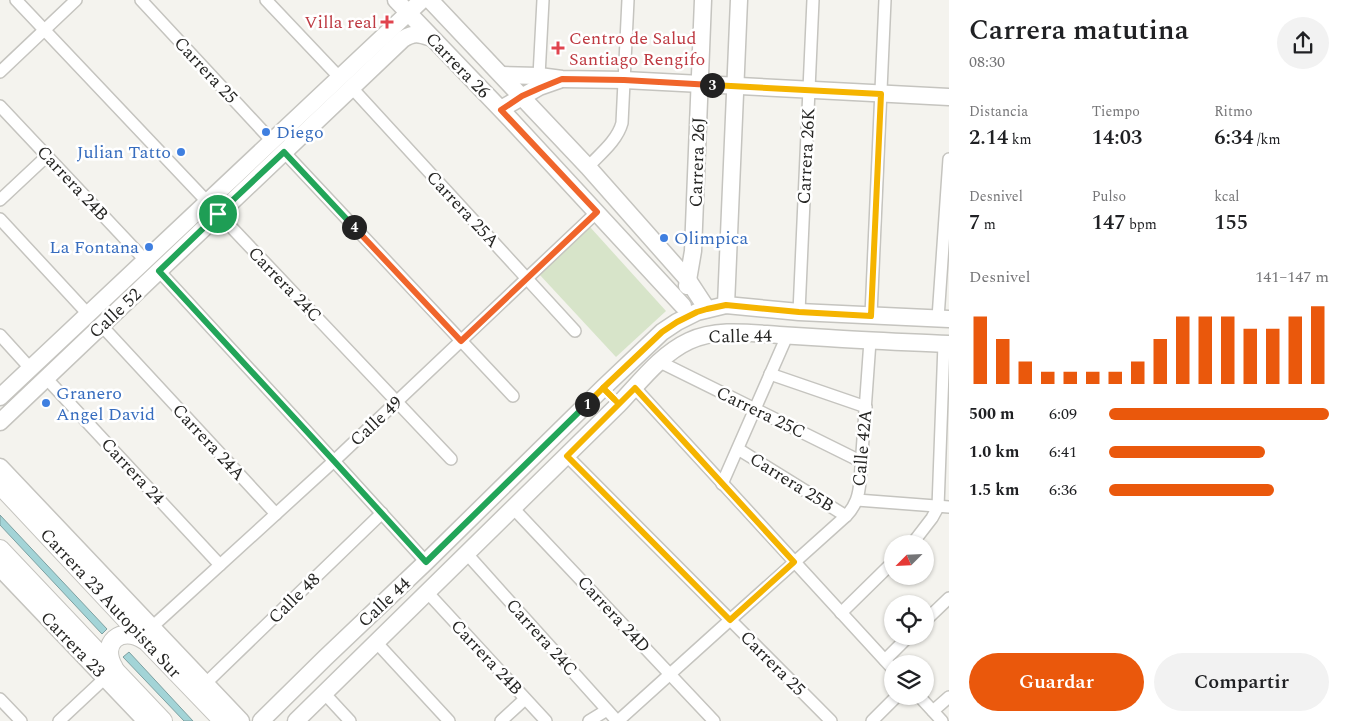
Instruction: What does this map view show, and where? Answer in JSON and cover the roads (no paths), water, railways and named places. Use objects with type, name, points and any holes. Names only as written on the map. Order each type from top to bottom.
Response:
[{"type":"main road","name":"Carrera 23 Autopista Sur","points":[[0,485],[205,690],[223,721]]},
{"type":"main road","points":[[0,549],[111,675],[163,721]]},
{"type":"main road","points":[[111,675],[109,647],[115,639],[132,634],[138,636],[149,635]]},
{"type":"street","name":"Carrera 24C","points":[[16,0],[451,459]]},
{"type":"street","points":[[0,72],[76,0]]},
{"type":"street","name":"Carrera 25","points":[[140,0],[513,396]]},
{"type":"street","name":"Carrera 25A","points":[[266,0],[346,83],[575,331]]},
{"type":"street","name":"Carrera 26","points":[[396,0],[597,212],[683,306]]},
{"type":"street","name":"Calle 52","points":[[0,422],[218,214],[278,147],[346,83],[408,13],[422,0]]},
{"type":"street","name":"Carrera 26","points":[[430,0],[588,167],[688,280],[707,309]]},
{"type":"street","points":[[539,76],[544,0]]},
{"type":"street","points":[[588,167],[615,138],[622,123],[628,0]]},
{"type":"street","name":"Carrera 26J","points":[[677,322],[683,306],[693,251],[703,0]]},
{"type":"street","name":"Carrera 26J","points":[[726,305],[739,0]]},
{"type":"street","name":"Carrera 26K","points":[[799,312],[813,0]]},
{"type":"street","points":[[871,316],[885,0]]},
{"type":"street","name":"Calle 52","points":[[346,83],[411,34],[432,38]]},
{"type":"street","points":[[502,75],[949,97]]},
{"type":"street","points":[[501,110],[522,96],[562,79]]},
{"type":"street","name":"Carrera 24B","points":[[0,106],[145,260]]},
{"type":"street","name":"Calle 52","points":[[0,397],[207,202],[278,147]]},
{"type":"street","points":[[0,200],[47,156]]},
{"type":"street","points":[[944,318],[949,159]]},
{"type":"street","name":"Calle 49","points":[[149,635],[220,565],[334,461],[597,212]]},
{"type":"street","points":[[0,219],[88,314]]},
{"type":"street","points":[[159,271],[426,562]]},
{"type":"street","name":"Calle 44","points":[[262,721],[603,388],[662,332],[677,322],[697,312],[726,305],[799,312],[944,318]]},
{"type":"street","name":"Carrera 24A","points":[[101,326],[276,514]]},
{"type":"street","name":"Calle 44","points":[[296,721],[567,456],[660,362],[690,340],[709,334],[742,332],[946,344]]},
{"type":"street","points":[[0,335],[30,368]]},
{"type":"street","points":[[722,484],[787,336]]},
{"type":"street","name":"Calle 42A","points":[[617,721],[846,516],[857,500],[862,462],[870,341]]},
{"type":"street","points":[[919,535],[932,518],[944,507],[946,344]]},
{"type":"street","name":"Carrera 25C","points":[[660,362],[862,462]]},
{"type":"street","points":[[770,374],[866,407]]},
{"type":"street","name":"Carrera 24","points":[[46,378],[220,565]]},
{"type":"street","points":[[603,388],[619,404]]},
{"type":"street","points":[[635,388],[884,659]]},
{"type":"street","name":"Carrera 25B","points":[[738,449],[846,516]]},
{"type":"street","name":"Carrera 25","points":[[567,456],[831,721]]},
{"type":"street","points":[[0,466],[149,635]]},
{"type":"street","points":[[857,500],[944,507]]},
{"type":"street","name":"Carrera 24D","points":[[513,508],[714,721]]},
{"type":"street","name":"Calle 48","points":[[205,690],[382,513]]},
{"type":"street","name":"Carrera 24C","points":[[467,554],[617,721]]},
{"type":"street","name":"Carrera 23","points":[[0,568],[111,675],[146,721]]},
{"type":"street","points":[[841,612],[884,571]]},
{"type":"street","name":"Carrera 24B","points":[[427,592],[546,721]]},
{"type":"street","points":[[934,612],[949,598]]},
{"type":"street","points":[[376,642],[449,721]]},
{"type":"street","points":[[325,658],[341,676]]},
{"type":"street","points":[[59,721],[111,675]]},
{"type":"street","points":[[205,690],[241,721]]},
{"type":"street","points":[[324,693],[350,721]]},
{"type":"street","points":[[933,711],[949,697]]},
{"type":"street","points":[[501,721],[525,699]]},
{"type":"street","points":[[0,700],[21,721]]},
{"type":"street","points":[[872,721],[888,705]]},
{"type":"street","points":[[927,705],[942,721]]},
{"type":"street","points":[[589,721],[607,710]]},
{"type":"water","points":[[0,515],[107,629],[102,634],[0,525]]},
{"type":"water","points":[[129,652],[193,721],[184,721],[123,657]]},
{"type":"place","name":"Villa real","points":[[387,22]]},
{"type":"place","name":"Centro de Salud Santiago Rengifo","points":[[558,48]]},
{"type":"place","name":"Diego","points":[[266,132]]},
{"type":"place","name":"Julian Tatto","points":[[181,152]]},
{"type":"place","name":"Olimpica","points":[[664,238]]},
{"type":"place","name":"La Fontana","points":[[149,247]]},
{"type":"place","name":"Granero Angel David","points":[[46,403]]}]
